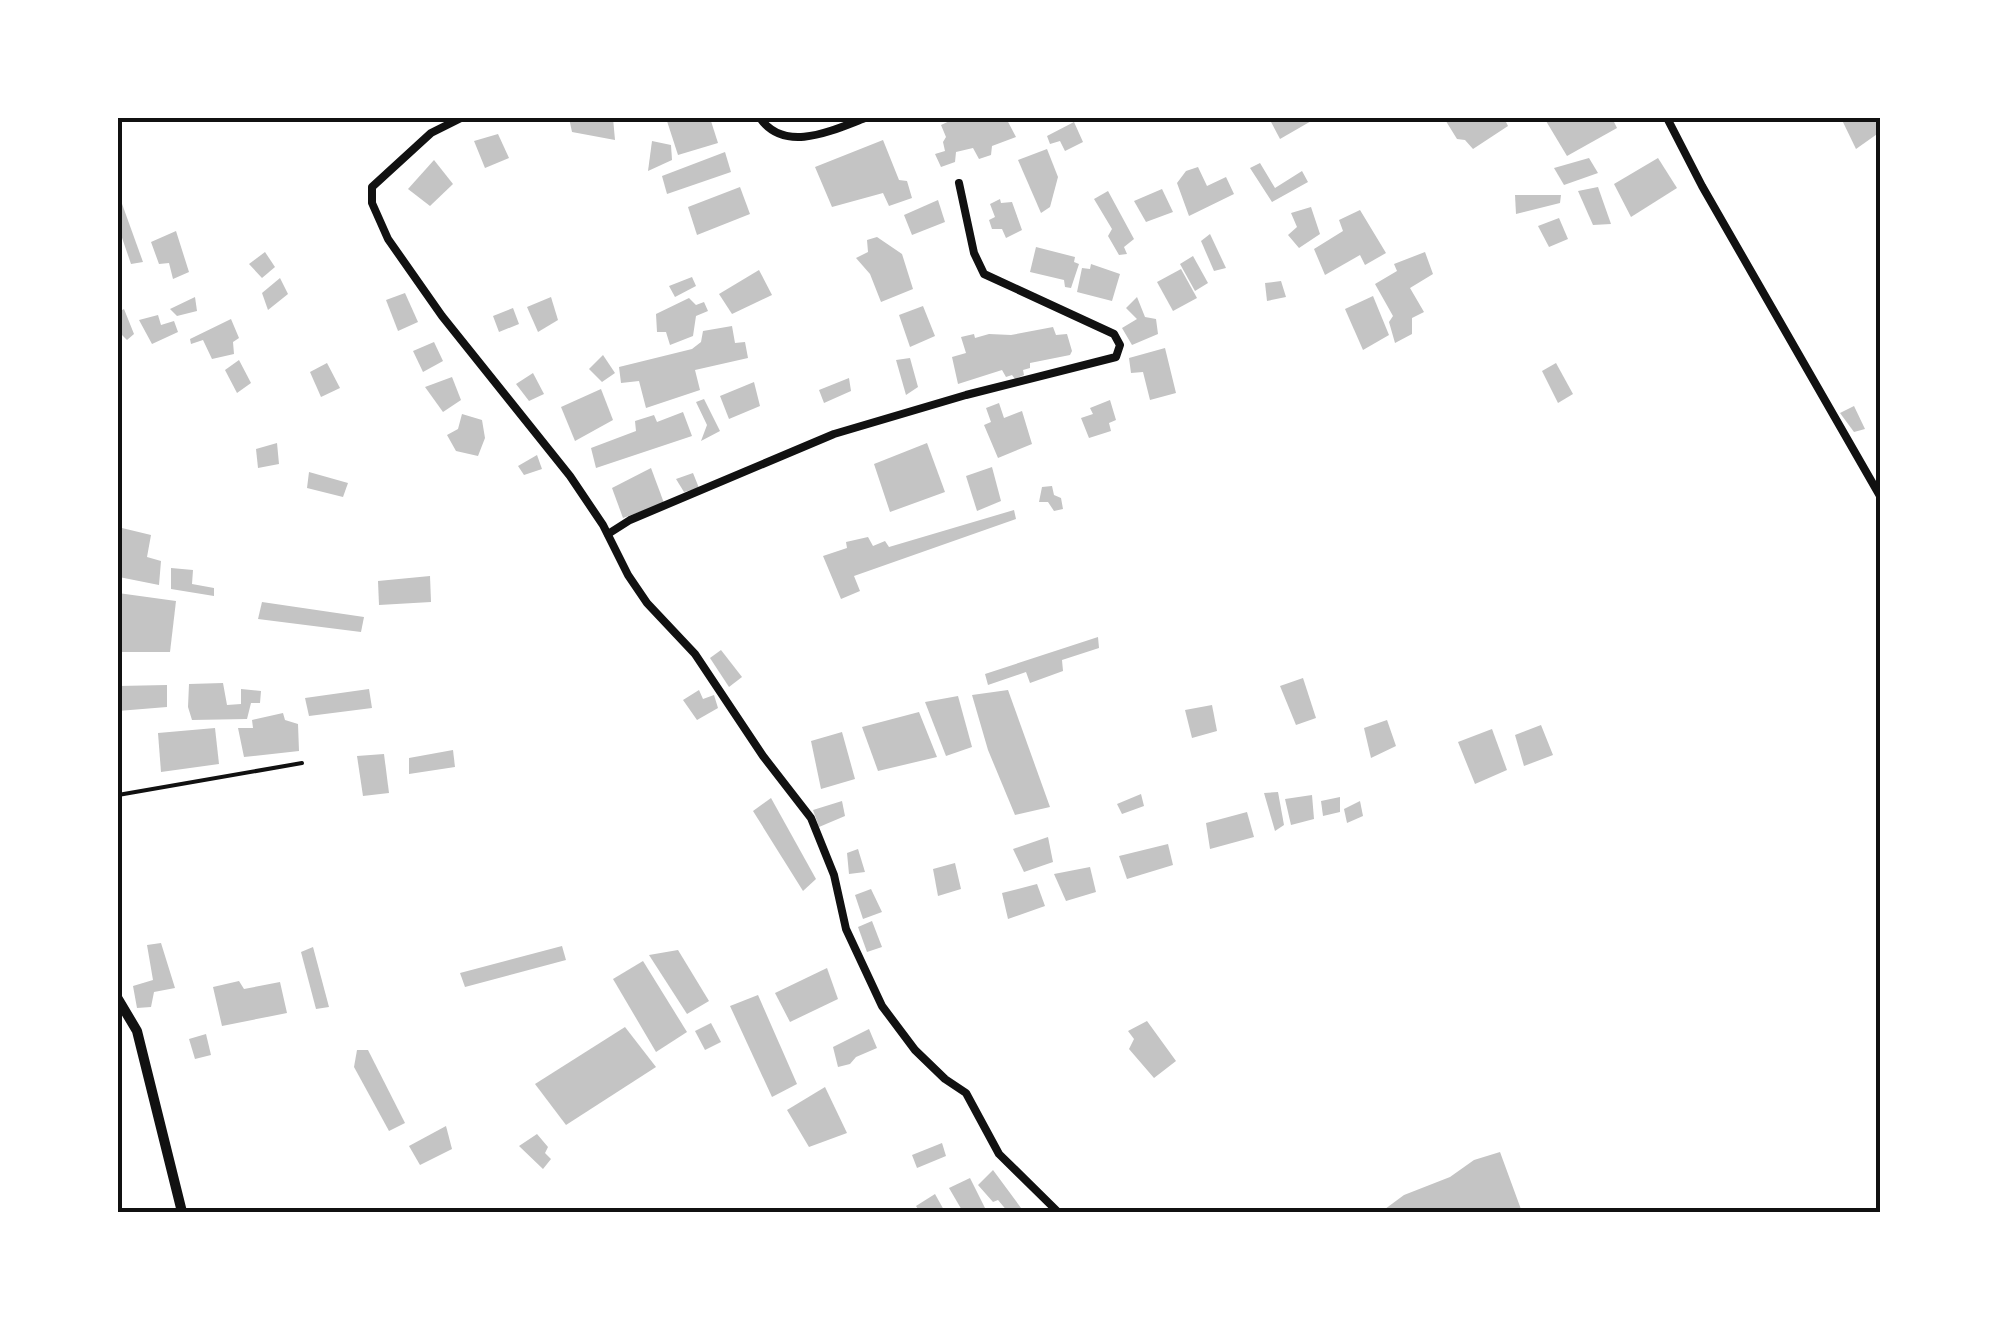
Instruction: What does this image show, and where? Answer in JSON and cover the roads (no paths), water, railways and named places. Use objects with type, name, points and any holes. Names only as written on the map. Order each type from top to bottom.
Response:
[{"type":"street","points":[[462,118],[431,133],[372,186],[372,203],[388,239],[442,316],[570,476],[647,603],[695,654],[763,756],[812,818],[834,876],[846,930],[882,1006],[915,1050],[966,1093],[999,1154],[1058,1212]]},
{"type":"street","points":[[760,118],[767,128],[793,137],[814,137],[865,118]]},
{"type":"street","points":[[1667,118],[1880,496]]},
{"type":"street","points":[[608,534],[630,520],[834,434],[1116,357],[1120,345],[1114,334],[984,274],[974,252],[959,183]]},
{"type":"street","points":[[118,999],[136,1032],[182,1212]]},
{"type":"lane","points":[[118,796],[302,764]]}]
